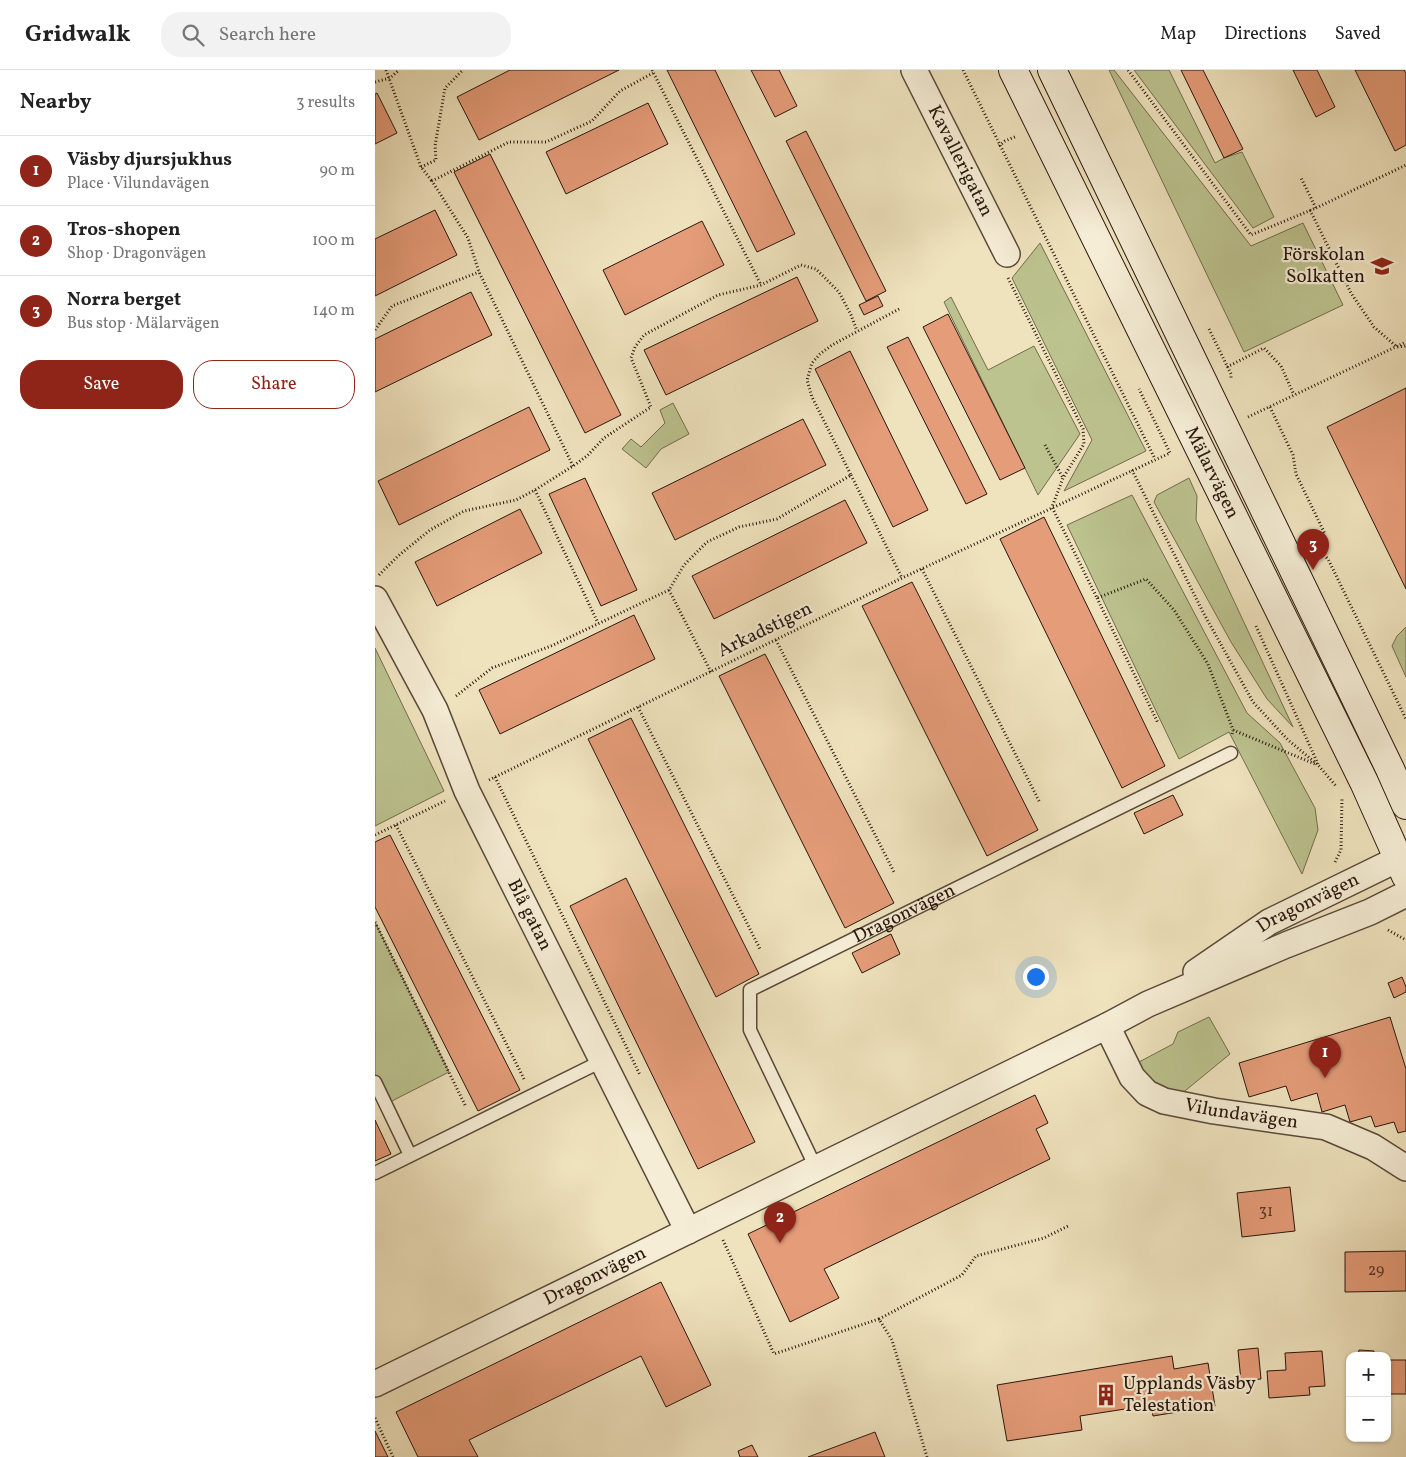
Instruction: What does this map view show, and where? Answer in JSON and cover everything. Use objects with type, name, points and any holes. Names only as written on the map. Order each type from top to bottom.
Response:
[{"type":"main road","name":"Mälarvägen","points":[[1013,70],[1403,863]]},
{"type":"main road","name":"Mälarvägen","points":[[1052,70],[1406,805]]},
{"type":"street","name":"Kavallerigatan","points":[[914,70],[1007,265]]},
{"type":"street","name":"Blå gatan","points":[[375,599],[435,710],[467,791],[688,1231]]},
{"type":"street","name":"Dragonvägen","points":[[1148,1004],[1269,922],[1403,863]]},
{"type":"street","name":"Dragonvägen","points":[[375,1384],[1107,1026],[1148,1004],[1286,945],[1370,912],[1406,894]]},
{"type":"street","name":"Vilundavägen","points":[[1107,1026],[1132,1077],[1147,1093],[1164,1101],[1213,1111],[1326,1127],[1373,1147],[1406,1168]]},
{"type":"lane","name":"Dragonvägen","points":[[816,1168],[749,1030],[750,990],[1231,753]]},
{"type":"lane","points":[[375,1173],[602,1061]]},
{"type":"lane","points":[[375,1082],[410,1155]]},
{"type":"path","points":[[386,70],[421,167],[468,238],[479,272],[573,466]]},
{"type":"path","points":[[375,82],[390,78],[399,70]]},
{"type":"path","points":[[421,167],[436,160],[435,146],[445,88],[463,70]]},
{"type":"path","points":[[963,70],[1155,459]]},
{"type":"path","points":[[1128,70],[1251,235],[1315,208],[1406,165]]},
{"type":"path","points":[[432,181],[509,142],[546,142],[592,121],[620,91],[653,72],[761,286]]},
{"type":"path","points":[[999,146],[1017,136]]},
{"type":"path","points":[[1301,178],[1315,208]]},
{"type":"path","points":[[1310,210],[1351,293],[1374,327],[1397,347],[1406,346]]},
{"type":"path","points":[[375,579],[398,556],[430,530],[464,511],[516,500],[535,490],[587,456],[604,438],[651,407],[631,358],[635,347],[644,335],[718,295],[761,286],[801,265],[816,268],[839,292],[857,331]]},
{"type":"path","points":[[1007,265],[1083,429],[1084,444],[1063,478],[1052,507],[1158,723]]},
{"type":"path","points":[[375,330],[392,306],[479,272]]},
{"type":"path","points":[[901,308],[832,345],[820,354],[812,363],[807,380],[812,397],[903,578]]},
{"type":"path","points":[[1206,324],[1231,374],[1231,383]]},
{"type":"path","points":[[1248,417],[1406,342]]},
{"type":"path","points":[[1227,367],[1264,348],[1281,366],[1294,395]]},
{"type":"path","points":[[1270,406],[1293,454],[1295,474],[1325,534],[1310,542],[1328,559],[1406,719]]},
{"type":"path","name":"Arkadstigen","points":[[375,835],[923,568],[1170,453],[1149,409]]},
{"type":"path","points":[[1045,445],[1063,478]]},
{"type":"path","points":[[1132,470],[1204,614],[1253,702],[1288,740],[1318,765],[1342,793],[1341,850],[1331,869]]},
{"type":"path","points":[[435,710],[462,692],[492,668],[551,646],[669,590],[684,565],[707,542],[739,527],[777,519],[851,475]]},
{"type":"path","points":[[535,490],[598,623]]},
{"type":"path","points":[[923,568],[1040,803]]},
{"type":"path","points":[[1097,598],[1146,579],[1174,610],[1208,664],[1233,730],[1231,753]]},
{"type":"path","points":[[669,590],[711,672]]},
{"type":"path","points":[[776,640],[895,874]]},
{"type":"path","points":[[639,707],[760,949]]},
{"type":"path","points":[[1233,730],[1318,765]]},
{"type":"path","points":[[495,777],[643,1081]]},
{"type":"path","points":[[396,825],[532,1095]]},
{"type":"path","points":[[375,922],[475,1123]]},
{"type":"path","points":[[719,1232],[774,1354],[879,1319],[962,1275],[976,1256],[1044,1238],[1070,1225]]},
{"type":"path","points":[[879,1319],[892,1340],[927,1457]]},
{"type":"path","points":[[375,1418],[393,1457]]},
{"type":"green space","points":[[1109,70],[1114,70],[1251,246],[1303,223],[1343,305],[1244,352]]},
{"type":"green space","points":[[1134,70],[1169,70],[1215,163],[1242,152],[1274,217],[1253,228]]},
{"type":"green space","points":[[1040,243],[1146,451],[1064,491],[1092,440],[1012,278]]},
{"type":"green space","points":[[951,297],[988,370],[1034,346],[1080,434],[1038,495],[944,302]]},
{"type":"green space","points":[[673,403],[689,434],[661,449],[646,468],[622,449],[631,439],[641,447],[665,423],[660,410]]},
{"type":"green space","points":[[1189,478],[1197,496],[1196,520],[1293,727],[1267,699],[1231,642],[1154,502],[1157,495]]},
{"type":"green space","points":[[1132,495],[1247,713],[1280,743],[1315,808],[1318,830],[1302,874],[1229,732],[1179,759],[1067,525]]},
{"type":"green space","points":[[1406,627],[1406,677],[1392,646],[1397,636]]},
{"type":"green space","points":[[375,648],[444,791],[375,826]]},
{"type":"green space","points":[[375,922],[449,1072],[386,1104],[375,1082]]},
{"type":"green space","points":[[1209,1017],[1230,1054],[1180,1095],[1164,1091],[1154,1085],[1139,1062],[1173,1044],[1178,1032]]},
{"type":"building","points":[[510,70],[619,70],[479,140],[457,97]]},
{"type":"building","points":[[667,70],[715,70],[795,234],[757,252]]},
{"type":"building","points":[[751,70],[779,70],[797,106],[775,117]]},
{"type":"building","points":[[1181,70],[1203,70],[1243,149],[1224,158]]},
{"type":"building","points":[[1293,70],[1317,70],[1335,107],[1316,117]]},
{"type":"building","points":[[1355,70],[1404,70],[1406,73],[1406,145],[1395,151]]},
{"type":"building","points":[[377,93],[397,133],[375,144],[375,94]]},
{"type":"building","points":[[648,103],[668,144],[566,194],[546,152]]},
{"type":"building","points":[[806,131],[886,291],[866,301],[786,141]]},
{"type":"building","points":[[490,154],[621,415],[585,433],[454,172]]},
{"type":"building","points":[[435,210],[457,255],[375,296],[375,239]]},
{"type":"building","points":[[702,221],[724,265],[625,315],[603,270]]},
{"type":"building","points":[[797,277],[818,321],[666,395],[644,350]]},
{"type":"building","points":[[471,292],[492,335],[375,392],[375,339]]},
{"type":"building","points":[[878,296],[883,306],[864,315],[859,305]]},
{"type":"building","points":[[948,314],[1025,468],[1000,480],[923,327]]},
{"type":"building","points":[[908,337],[987,494],[966,504],[887,347]]},
{"type":"building","points":[[850,351],[928,510],[893,527],[815,369]]},
{"type":"building","points":[[1406,388],[1406,589],[1327,427]]},
{"type":"building","points":[[529,407],[550,450],[399,525],[378,481]]},
{"type":"building","points":[[803,419],[826,465],[675,540],[652,493]]},
{"type":"building","points":[[585,478],[637,590],[601,606],[549,494]]},
{"type":"building","points":[[845,500],[867,543],[714,619],[692,576]]},
{"type":"building","points":[[520,509],[542,553],[437,606],[415,562]]},
{"type":"building","points":[[1044,517],[1165,766],[1122,788],[1000,539]]},
{"type":"building","points":[[912,582],[1038,830],[987,856],[862,606]]},
{"type":"building","points":[[634,615],[655,659],[500,734],[479,690]]},
{"type":"building","points":[[765,654],[894,903],[845,928],[719,676]]},
{"type":"building","points":[[631,718],[759,974],[716,997],[588,739]]},
{"type":"building","points":[[1173,795],[1183,815],[1144,834],[1134,813]]},
{"type":"building","points":[[390,835],[520,1090],[478,1111],[375,907],[375,842]]},
{"type":"building","points":[[626,878],[755,1142],[698,1169],[570,906]]},
{"type":"building","points":[[891,934],[900,954],[862,973],[852,953]]},
{"type":"building","points":[[1402,977],[1406,992],[1394,998],[1388,983]]},
{"type":"building","points":[[1390,1017],[1406,1069],[1406,1131],[1398,1133],[1394,1122],[1375,1127],[1371,1116],[1350,1122],[1345,1105],[1322,1112],[1317,1093],[1291,1101],[1286,1086],[1249,1097],[1239,1063]]},
{"type":"building","points":[[1035,1095],[1048,1123],[1036,1129],[1050,1159],[824,1269],[839,1298],[790,1322],[748,1234]]},
{"type":"building","points":[[375,1120],[391,1154],[375,1161]]},
{"type":"building","points":[[1290,1187],[1295,1231],[1242,1237],[1237,1193]]},
{"type":"building","points":[[1406,1251],[1406,1291],[1345,1292],[1345,1252]]},
{"type":"building","points":[[661,1282],[711,1385],[666,1407],[641,1356],[469,1440],[478,1457],[418,1457],[396,1412]]},
{"type":"building","points":[[1258,1348],[1261,1379],[1241,1381],[1238,1350]]},
{"type":"building","points":[[1359,1350],[1374,1351],[1374,1352],[1359,1352]]},
{"type":"building","points":[[1322,1351],[1325,1386],[1309,1387],[1310,1395],[1269,1398],[1267,1371],[1286,1370],[1285,1353]]},
{"type":"building","name":"Upplands Väsby Telestation","points":[[1172,1356],[1174,1369],[1208,1363],[1215,1406],[1153,1416],[1151,1405],[1080,1416],[1082,1430],[1007,1441],[997,1385]]},
{"type":"building","points":[[1391,1360],[1406,1360],[1406,1394],[1391,1394]]},
{"type":"building","points":[[375,1431],[388,1457],[375,1457]]},
{"type":"building","points":[[875,1432],[885,1457],[808,1457]]},
{"type":"building","points":[[752,1445],[758,1457],[740,1457],[738,1451]]},
{"type":"place","name":"Förskolan Solkatten","points":[[1382,266]]},
{"type":"place","name":"Norra berget","points":[[1313,570]]},
{"type":"place","name":"Väsby djursjukhus","points":[[1325,1078]]},
{"type":"place","name":"Tros-shopen","points":[[780,1243]]},
{"type":"place","name":"Upplands Väsby Telestation","points":[[1106,1395]]}]
